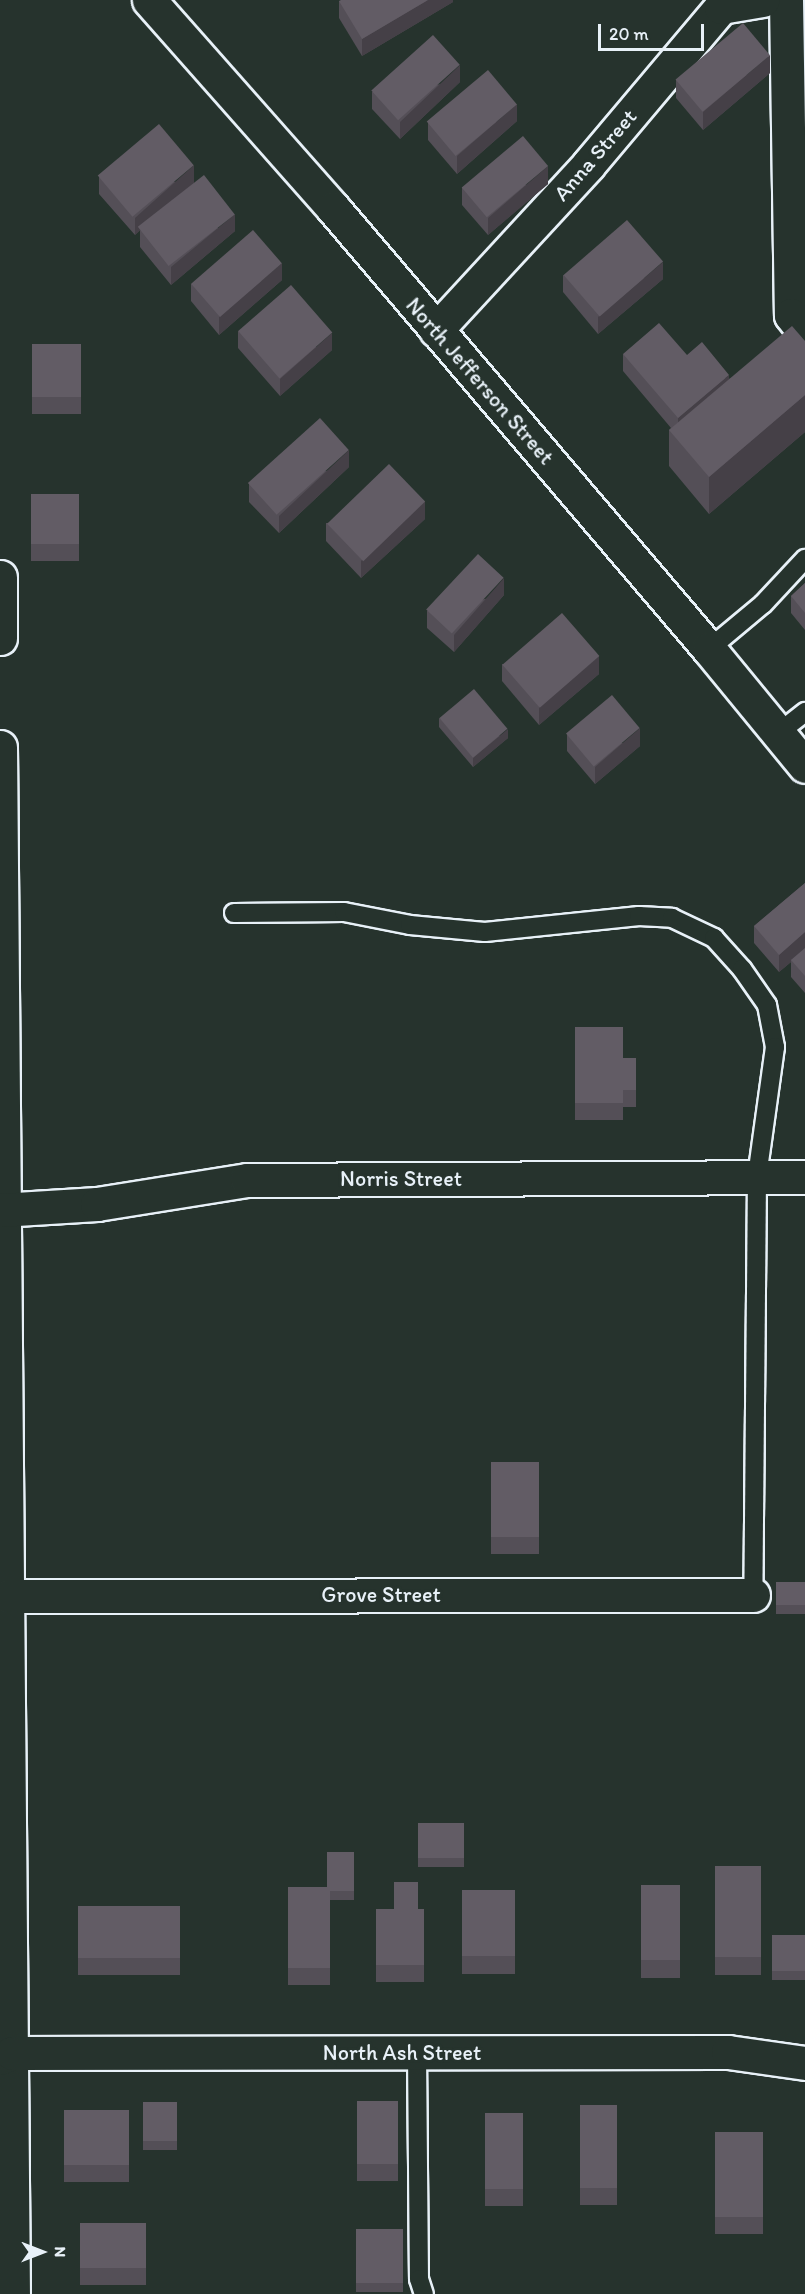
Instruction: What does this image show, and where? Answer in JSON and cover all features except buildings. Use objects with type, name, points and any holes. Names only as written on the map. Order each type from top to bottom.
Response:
[{"type":"street","name":"North Jefferson Street","points":[[149,0],[238,98],[709,649],[805,766]]},
{"type":"street","name":"Anna Street","points":[[436,330],[588,165],[721,7],[762,0]]},
{"type":"street","points":[[786,0],[798,274],[791,315],[805,333]]},
{"type":"street","points":[[0,577],[0,638]]},
{"type":"street","points":[[0,747],[8,1596],[5,1773],[6,2056],[13,2294]]},
{"type":"street","name":"Norris Street","points":[[3,1210],[97,1204],[247,1180],[805,1177]]},
{"type":"street","name":"Grove Street","points":[[8,1596],[753,1595]]},
{"type":"street","name":"North Ash Street","points":[[6,2056],[728,2052],[805,2063]]},
{"type":"lane","points":[[709,649],[763,604],[805,559]]},
{"type":"lane","points":[[777,734],[805,712]]},
{"type":"lane","points":[[234,913],[344,912],[410,925],[485,932],[639,916],[672,918],[714,938],[742,969],[767,1005],[775,1047],[757,1177],[753,1595]]},
{"type":"lane","points":[[417,2052],[419,2279],[424,2294]]}]
